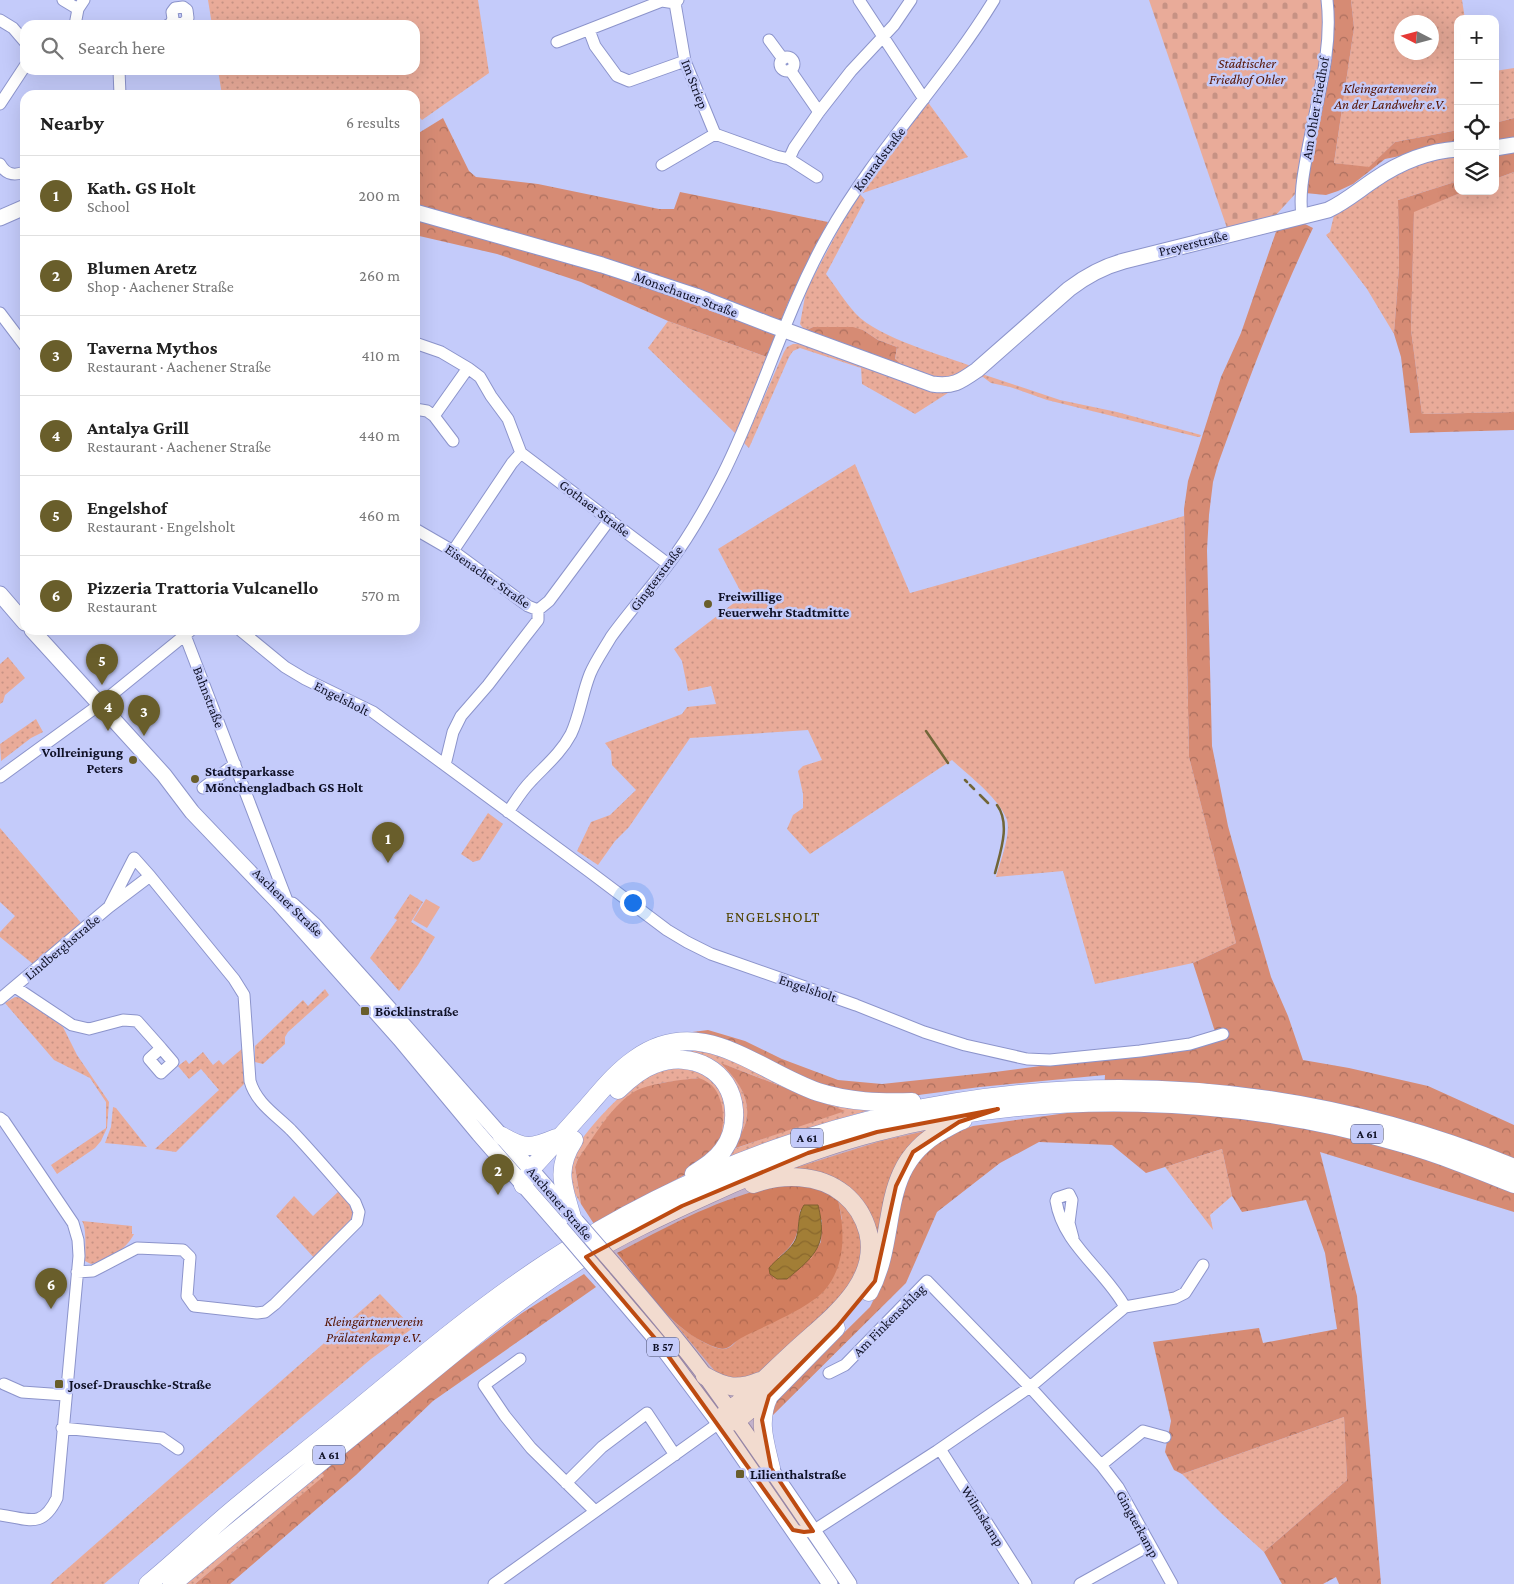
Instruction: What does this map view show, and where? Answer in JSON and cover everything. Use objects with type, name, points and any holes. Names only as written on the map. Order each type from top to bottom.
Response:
[{"type":"highway","points":[[570,1222],[561,1170],[567,1150],[568,1138],[623,1068],[653,1049],[674,1043],[702,1042],[723,1047],[804,1087],[849,1100],[899,1102],[969,1099]]},
{"type":"highway","points":[[530,1177],[634,1075],[664,1061],[682,1059],[702,1063],[716,1072],[728,1086],[733,1100],[734,1120],[730,1138],[722,1151],[710,1164],[653,1201]]},
{"type":"highway","name":"A 61","points":[[148,1584],[229,1513],[420,1357],[505,1292],[624,1215],[710,1175],[790,1143],[887,1115],[969,1099],[1016,1094],[1119,1088],[1221,1094],[1318,1108],[1428,1136],[1514,1168]]},
{"type":"highway","name":"A 61","points":[[172,1584],[486,1326],[576,1262],[633,1229],[749,1176],[808,1153],[855,1138],[930,1120],[998,1109],[1074,1104],[1148,1103],[1214,1108],[1308,1120],[1402,1143],[1462,1163],[1514,1184]]},
{"type":"highway","points":[[771,1468],[764,1441],[762,1420],[769,1396],[868,1294],[881,1266],[896,1186],[901,1172],[913,1152],[926,1140],[959,1122],[998,1109]]},
{"type":"highway","points":[[502,1136],[520,1146],[527,1147],[568,1138]]},
{"type":"highway","points":[[682,1206],[758,1182],[774,1179],[802,1178],[822,1182],[851,1200],[864,1220],[870,1240],[870,1253],[866,1270],[856,1290],[838,1311],[738,1404],[728,1418]]},
{"type":"highway","points":[[705,1376],[720,1385],[735,1387],[752,1384],[765,1378]]},
{"type":"highway","points":[[728,1418],[786,1380]]},
{"type":"main road","points":[[1499,148],[1514,146]]},
{"type":"main road","name":"Preyerstraße","points":[[954,385],[977,370],[1069,289],[1093,272],[1124,261],[1328,210],[1337,206],[1384,173],[1410,159],[1431,152],[1454,149]]},
{"type":"main road","points":[[0,218],[20,209]]},
{"type":"main road","name":"Monschauer Straße","points":[[420,213],[602,264],[696,296],[932,384],[954,385]]},
{"type":"main road","points":[[0,594],[20,616]]},
{"type":"main road","name":"Aachener Straße","points":[[36,635],[173,786],[192,812],[570,1222],[616,1267],[653,1310],[705,1376],[793,1530],[830,1584]]},
{"type":"main road","name":"Aachener Straße","points":[[173,786],[189,798],[239,854],[314,926],[502,1136],[530,1177]]},
{"type":"main road","name":"Aachener Straße","points":[[570,1222],[602,1276],[771,1468],[848,1584]]},
{"type":"street","points":[[63,0],[81,5],[77,20]]},
{"type":"street","points":[[859,0],[924,99]]},
{"type":"street","points":[[789,158],[819,112],[851,71],[894,25],[911,0]]},
{"type":"street","name":"Konradstraße","points":[[784,330],[800,290],[827,236],[857,186],[966,43],[994,0]]},
{"type":"street","name":"Am Ohler Friedhof","points":[[1302,216],[1300,201],[1303,177],[1325,61],[1329,28],[1327,0]]},
{"type":"street","points":[[557,42],[662,1],[676,1]]},
{"type":"street","name":"Im Striep","points":[[676,1],[684,61],[715,134]]},
{"type":"street","points":[[0,20],[13,28],[20,36]]},
{"type":"street","points":[[588,30],[595,46],[617,76],[629,80],[684,61]]},
{"type":"street","points":[[770,40],[783,59],[791,59],[793,65],[790,70],[819,112]]},
{"type":"street","points":[[0,104],[20,74]]},
{"type":"street","points":[[119,75],[120,90]]},
{"type":"street","points":[[662,165],[715,134],[776,156],[789,158],[818,177]]},
{"type":"street","points":[[0,164],[4,171],[12,175],[20,173]]},
{"type":"street","points":[[0,313],[20,339]]},
{"type":"street","name":"Gingterstraße","points":[[508,812],[529,783],[554,758],[570,736],[578,717],[590,674],[612,637],[668,564],[702,513],[756,402],[784,330]]},
{"type":"street","points":[[420,345],[441,352],[468,368],[480,378],[508,419],[521,453],[512,463],[453,552]]},
{"type":"street","points":[[434,416],[468,368]]},
{"type":"street","points":[[420,410],[434,416],[453,441]]},
{"type":"street","name":"Gothaer Straße","points":[[521,453],[668,564]]},
{"type":"street","name":"Eisenacher Straße","points":[[420,532],[453,552],[528,606],[538,610],[548,601],[610,519]]},
{"type":"street","points":[[445,765],[453,732],[460,716],[538,620],[538,610]]},
{"type":"street","points":[[0,777],[99,705],[182,635]]},
{"type":"street","name":"Bahnstraße","points":[[187,635],[285,898],[297,924]]},
{"type":"street","name":"Engelsholt","points":[[246,635],[286,667],[305,679],[373,712],[667,930],[711,954],[856,1005],[924,1032],[965,1045],[1027,1059],[1050,1060],[1190,1044],[1223,1034]]},
{"type":"street","points":[[203,788],[235,764]]},
{"type":"street","name":"Lindberghstraße","points":[[0,999],[109,907],[150,876],[134,858],[109,907]]},
{"type":"street","points":[[78,1272],[93,1271],[137,1248],[183,1250],[190,1258],[187,1296],[194,1306],[257,1313],[265,1312],[276,1304],[357,1222],[359,1212],[355,1202],[291,1130],[252,1091],[244,994],[234,979],[150,876]]},
{"type":"street","name":"Bahnstraße","points":[[278,876],[314,926]]},
{"type":"street","name":"Lindberghstraße","points":[[15,987],[72,1025],[89,1029],[123,1020],[137,1021],[161,1048]]},
{"type":"street","points":[[0,1118],[4,1121],[73,1223],[78,1240],[78,1272],[65,1395],[57,1498],[48,1513],[41,1518],[34,1520],[0,1515]]},
{"type":"street","points":[[1073,1238],[1082,1253],[1119,1295],[1125,1307]]},
{"type":"street","points":[[793,1530],[813,1531],[940,1449],[1030,1387],[1125,1307],[1175,1298],[1185,1293],[1203,1265]]},
{"type":"street","name":"Am Finkenschlag","points":[[830,1373],[845,1365],[927,1281],[1030,1387]]},
{"type":"street","points":[[520,1360],[484,1385],[505,1416],[531,1448],[595,1511]]},
{"type":"street","points":[[4,1384],[22,1392],[65,1395]]},
{"type":"street","name":"Gingterkamp","points":[[1030,1387],[1118,1487],[1172,1584]]},
{"type":"street","points":[[566,1483],[602,1447],[648,1413],[675,1455]]},
{"type":"street","points":[[494,1584],[728,1418]]},
{"type":"street","points":[[62,1428],[162,1438],[178,1449]]},
{"type":"street","points":[[1100,1465],[1143,1431],[1165,1437]]},
{"type":"street","name":"Wilmskamp","points":[[940,1449],[1026,1584]]},
{"type":"street","points":[[1080,1584],[1150,1544]]},
{"type":"highlighted area","points":[[998,1109],[959,1122],[913,1152],[896,1186],[875,1281],[837,1327],[769,1396],[762,1420],[771,1468],[813,1531],[793,1530],[659,1343],[586,1257],[682,1206],[808,1153],[877,1132]]},
{"type":"green space","points":[[208,0],[478,0],[489,73],[422,120],[420,118],[420,90],[221,90],[219,75],[420,75],[420,20],[211,20]]},
{"type":"green space","name":"Städtischer Friedhof Ohler","points":[[1149,0],[1322,0],[1325,35],[1296,193],[1275,216],[1227,228]]},
{"type":"green space","points":[[1322,0],[1351,0],[1354,28],[1334,163],[1369,167],[1395,142],[1454,131],[1454,146],[1409,156],[1385,159],[1353,184],[1338,191],[1326,195],[1305,193]]},
{"type":"green space","name":"Kleingartenverein An der Landwehr e.V.","points":[[1351,0],[1462,0],[1464,15],[1454,15],[1454,131],[1395,142],[1369,168],[1334,163],[1354,28]]},
{"type":"green space","points":[[1514,68],[1514,118],[1499,122],[1499,105],[1499,70]]},
{"type":"green space","points":[[927,101],[968,157],[860,194],[865,200],[826,274],[856,314],[866,323],[912,345],[974,367],[947,382],[901,369],[895,360],[897,347],[878,340],[863,330],[845,327],[813,327],[805,331],[800,324],[806,291],[842,223],[864,187]]},
{"type":"green space","points":[[443,118],[469,171],[476,177],[538,184],[659,209],[674,209],[680,192],[828,222],[788,303],[767,357],[668,321],[581,282],[497,254],[420,236],[420,132]]},
{"type":"green space","points":[[1514,118],[1514,141],[1499,143],[1499,122]]},
{"type":"green space","points":[[1514,150],[1514,172],[1499,178],[1499,152]]},
{"type":"green space","points":[[1454,154],[1454,182],[1398,200],[1399,267],[1394,334],[1367,289],[1326,235],[1330,232],[1335,211],[1401,168]]},
{"type":"green space","points":[[1514,172],[1514,412],[1422,414],[1411,330],[1414,211],[1455,195],[1499,195],[1499,178]]},
{"type":"green space","points":[[1454,182],[1455,195],[1414,212],[1411,330],[1422,414],[1514,412],[1514,430],[1410,433],[1401,357],[1394,334],[1399,267],[1398,200]]},
{"type":"green space","points":[[1301,222],[1313,228],[1274,315],[1218,464],[1213,482],[1209,515],[1207,550],[1212,746],[1228,826],[1271,977],[1288,1016],[1303,1060],[1349,1068],[1428,1086],[1514,1125],[1514,1212],[1320,1152],[1357,1296],[1381,1584],[1339,1584],[1336,1577],[1323,1584],[1282,1584],[1264,1552],[1347,1480],[1344,1417],[1182,1474],[1174,1470],[1165,1452],[1171,1421],[1153,1342],[1259,1328],[1263,1343],[1337,1329],[1325,1253],[1306,1200],[1242,1212],[1232,1196],[1222,1149],[1146,1173],[1112,1145],[1039,1142],[1000,1163],[937,1212],[906,1283],[766,1422],[768,1408],[870,1307],[884,1279],[899,1204],[907,1179],[921,1157],[947,1135],[973,1126],[1103,1108],[1105,1075],[980,1087],[903,1097],[844,1093],[669,1035],[708,1030],[745,1041],[782,1059],[838,1080],[882,1084],[995,1072],[1200,1045],[1217,1038],[1193,963],[1236,943],[1189,757],[1184,509],[1188,481],[1221,377],[1241,333],[1278,226]]},
{"type":"green space","points":[[668,321],[767,357],[758,385],[737,435],[648,348]]},
{"type":"green space","points":[[813,327],[853,327],[863,330],[878,340],[897,347],[895,359],[902,365],[805,331]]},
{"type":"green space","points":[[793,344],[804,344],[951,391],[915,414],[862,384],[861,368],[800,348],[793,351],[789,357],[749,448],[744,443],[784,352],[787,347]]},
{"type":"green space","points":[[982,374],[1060,400],[1117,412],[1201,435],[1198,437],[1047,400],[1010,387],[991,383],[983,377],[978,378],[954,393]]},
{"type":"green space","points":[[855,464],[910,593],[1184,516],[1189,757],[1236,943],[1193,963],[1095,984],[1063,871],[996,877],[1008,833],[1007,820],[991,796],[952,760],[810,854],[787,829],[793,815],[803,808],[803,794],[798,771],[803,766],[822,760],[808,730],[690,738],[629,827],[615,841],[598,865],[577,851],[591,822],[610,815],[636,790],[612,765],[611,751],[605,743],[682,714],[687,707],[716,704],[711,686],[688,691],[682,661],[674,649],[743,596],[718,549]]},
{"type":"green space","points":[[8,657],[25,678],[5,695],[3,702],[0,704],[0,664]]},
{"type":"green space","points":[[36,719],[43,732],[31,738],[1,761],[0,744]]},
{"type":"green space","points":[[488,813],[503,824],[480,860],[473,862],[461,854]]},
{"type":"green space","points":[[0,828],[82,924],[33,964],[0,937],[0,932],[15,916],[0,902]]},
{"type":"green space","points":[[410,894],[423,902],[411,922],[435,937],[399,991],[370,958],[397,920],[394,918]]},
{"type":"green space","points":[[426,899],[440,907],[427,928],[413,920]]},
{"type":"green space","points":[[325,989],[329,995],[288,1032],[285,1037],[285,1044],[263,1064],[255,1062],[255,1046],[303,1000],[308,1006]]},
{"type":"green space","points":[[15,997],[23,998],[63,1027],[77,1055],[109,1102],[107,1128],[101,1141],[95,1148],[57,1174],[51,1165],[106,1128],[106,1102],[90,1078],[54,1060],[5,1003]]},
{"type":"green space","points":[[243,1048],[244,1084],[176,1152],[155,1149],[219,1090],[201,1069],[189,1079],[178,1066],[186,1060],[189,1064],[203,1052],[213,1065],[219,1060],[223,1065]]},
{"type":"green space","points":[[671,1048],[710,1049],[874,1109],[719,1162],[738,1125],[706,1061]],"holes":[[[723,1064],[807,1096],[773,1135],[734,1149],[745,1124],[747,1108],[741,1088]]]},
{"type":"green space","points":[[721,1063],[845,1111],[733,1149],[742,1133],[747,1116],[747,1108],[740,1087]]},
{"type":"green space","points":[[690,1066],[720,1086],[729,1120],[716,1149],[699,1078],[661,1083],[633,1093],[578,1159],[575,1167],[581,1204],[570,1185],[566,1170],[572,1154],[580,1141],[619,1097],[646,1076],[660,1070]]},
{"type":"green space","points":[[699,1078],[708,1082],[714,1088],[722,1106],[722,1128],[720,1140],[715,1150],[689,1172],[594,1224],[581,1204],[575,1167],[578,1159],[602,1124],[616,1107],[632,1093],[664,1082]]},
{"type":"green space","points":[[113,1107],[116,1108],[147,1147],[105,1143],[111,1127]]},
{"type":"green space","points":[[930,1130],[879,1252],[863,1284],[864,1209],[779,1173],[881,1141]]},
{"type":"green space","points":[[1222,1149],[1232,1196],[1210,1215],[1213,1230],[1165,1167]]},
{"type":"green space","points":[[792,1183],[826,1191],[838,1200],[842,1224],[840,1259],[831,1281],[824,1291],[809,1303],[743,1337],[729,1347],[724,1349],[718,1348],[687,1332],[673,1321],[617,1253],[702,1210],[768,1188]],"holes":[[[800,1210],[822,1220],[821,1242],[811,1259],[778,1258],[793,1242]]]},
{"type":"green space","points":[[340,1190],[353,1205],[356,1215],[316,1260],[276,1216],[294,1196],[313,1216]]},
{"type":"green space","points":[[838,1200],[855,1217],[863,1236],[863,1255],[848,1290],[769,1370],[731,1382],[714,1370],[672,1320],[690,1334],[713,1347],[725,1349],[731,1346],[842,1219]]},
{"type":"green space","points":[[82,1221],[132,1226],[132,1234],[134,1234],[121,1250],[91,1264],[85,1261],[85,1234]]},
{"type":"green space","points":[[584,1274],[596,1287],[433,1401],[356,1475],[230,1584],[195,1584],[324,1476],[321,1470],[433,1380],[522,1313]]},
{"type":"green space","name":"Kleingärtnerverein Prälatenkamp e.V.","points":[[380,1294],[413,1328],[371,1359],[104,1584],[50,1584]]},
{"type":"green space","points":[[1344,1417],[1347,1480],[1264,1552],[1182,1474]]},
{"type":"green space","points":[[321,1470],[325,1476],[195,1584],[186,1584]]},
{"type":"water","points":[[804,1205],[818,1205],[821,1219],[820,1240],[812,1256],[805,1263],[787,1279],[777,1279],[770,1274],[769,1268],[794,1243],[800,1213]]},
{"type":"waterway","points":[[926,731],[948,763]]},
{"type":"waterway","points":[[970,785],[974,789]]},
{"type":"waterway","points":[[980,795],[988,803]]},
{"type":"waterway","points":[[995,873],[1002,848],[1004,830],[1001,813],[997,805]]},
{"type":"place","name":"Freiwillige Feuerwehr Stadtmitte","points":[[708,604]]},
{"type":"place","name":"Engelshof","points":[[102,685]]},
{"type":"place","name":"Antalya Grill","points":[[108,731]]},
{"type":"place","name":"Taverna Mythos","points":[[144,736]]},
{"type":"place","name":"Vollreinigung Peters","points":[[133,760]]},
{"type":"place","name":"Stadtsparkasse Mönchengladbach GS Holt","points":[[195,779]]},
{"type":"place","name":"Kath. GS Holt","points":[[388,863]]},
{"type":"place","name":"Böcklinstraße","points":[[365,1011]]},
{"type":"place","name":"Blumen Aretz","points":[[498,1195]]},
{"type":"place","name":"Pizzeria Trattoria Vulcanello","points":[[51,1309]]},
{"type":"place","name":"Josef-Drauschke-Straße","points":[[59,1384]]},
{"type":"place","name":"Lilienthalstraße","points":[[740,1474]]},
{"type":"district","name":"ENGELSHOLT","points":[[773,917]]}]
